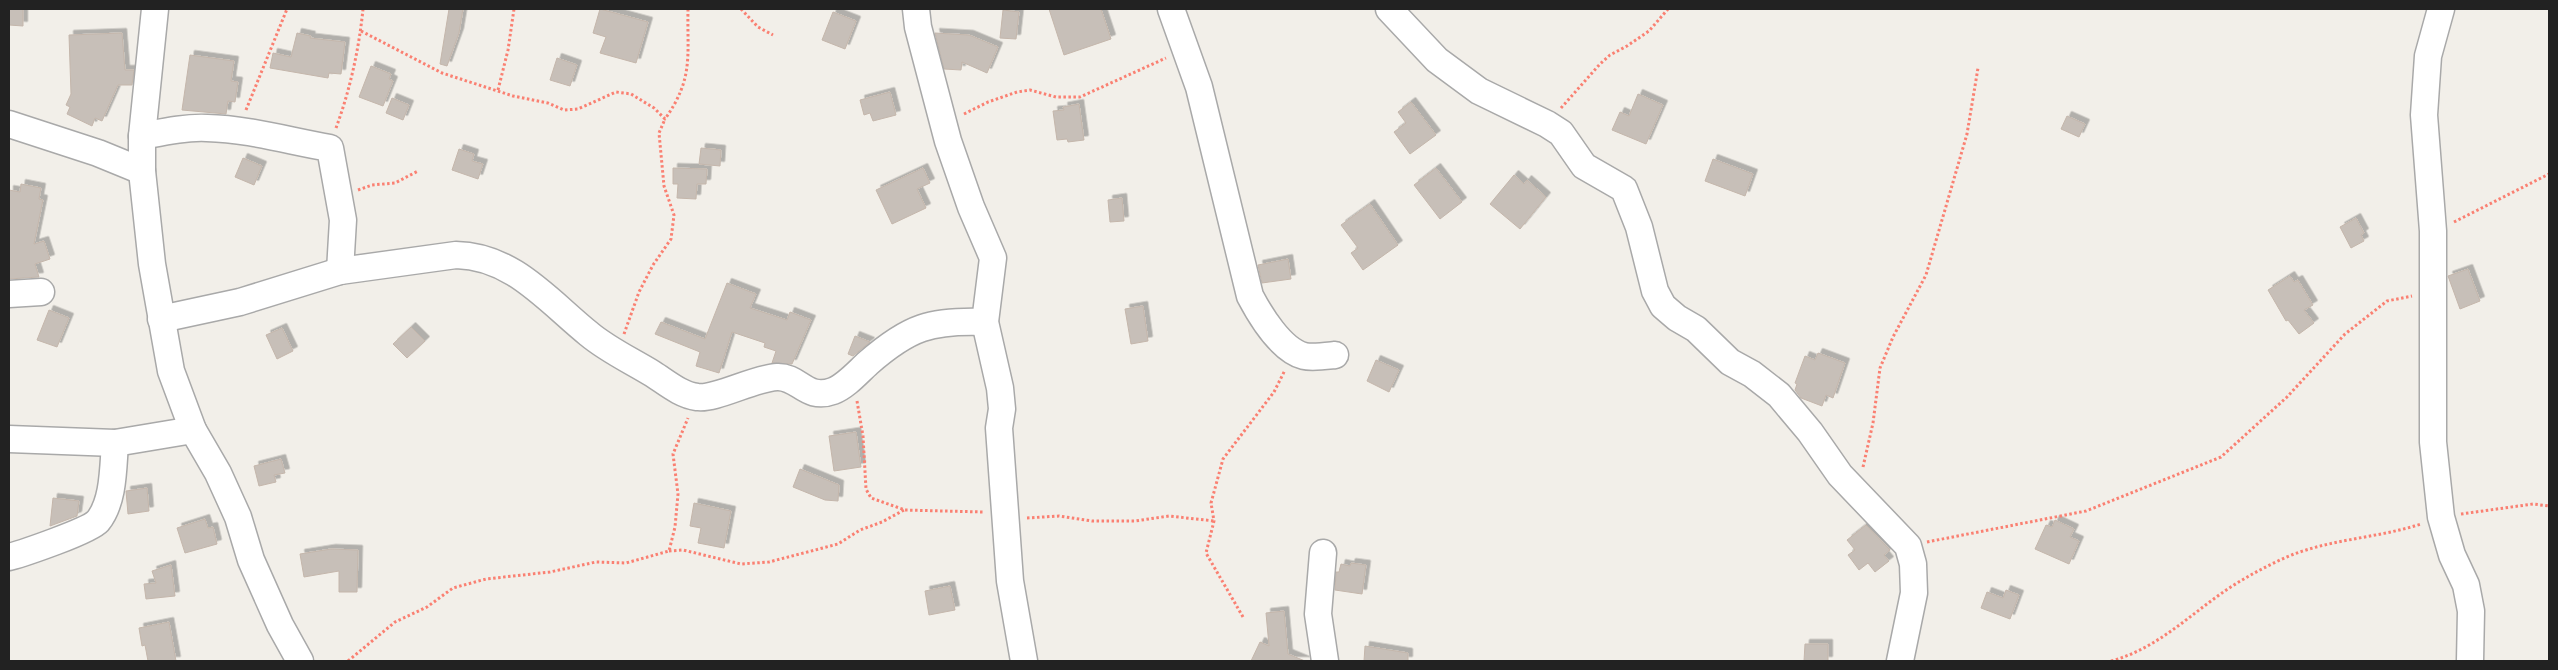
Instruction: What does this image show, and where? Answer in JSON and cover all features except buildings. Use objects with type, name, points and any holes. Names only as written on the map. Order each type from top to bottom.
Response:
[{"type":"street","points":[[155,9],[142,136],[142,171],[152,264],[171,371],[193,430],[222,482],[238,518],[251,560],[280,625],[300,661]]},
{"type":"street","points":[[916,9],[918,27],[960,178],[992,258],[985,322],[1001,395],[1002,409],[999,428],[1010,581],[1024,661]]},
{"type":"street","points":[[1171,9],[1198,87],[1250,296],[1266,324],[1286,344],[1303,356],[1335,355]]},
{"type":"street","points":[[1389,9],[1437,60],[1479,91],[1547,124],[1561,134],[1584,166],[1624,189],[1638,227],[1652,284],[1663,306],[1677,318],[1696,329],[1730,362],[1752,374],[1779,395],[1810,432],[1840,475],[1908,546],[1913,564],[1914,593],[1900,661]]},
{"type":"street","points":[[2441,9],[2428,56],[2424,115],[2433,232],[2433,442],[2440,517],[2452,555],[2466,585],[2471,611],[2470,661]]},
{"type":"street","points":[[9,124],[98,153],[142,171]]},
{"type":"street","points":[[142,136],[177,129],[207,128],[234,130],[330,148],[333,176],[339,196],[343,228],[340,270]]},
{"type":"street","points":[[161,319],[240,302],[340,270],[456,256],[472,256],[487,260],[518,274],[590,335],[686,395],[706,397],[738,386],[778,377],[790,380],[807,391],[821,395],[835,390],[899,337],[926,326],[954,321],[985,322]]},
{"type":"street","points":[[9,294],[41,292]]},
{"type":"street","points":[[9,439],[115,443],[193,430]]},
{"type":"street","points":[[9,557],[49,544],[96,522],[105,508],[112,476],[115,443]]},
{"type":"street","points":[[1323,553],[1318,614],[1324,661]]},
{"type":"path","points":[[234,130],[248,108],[286,9]]},
{"type":"path","points":[[330,148],[344,107],[361,31],[363,9]]},
{"type":"path","points":[[498,90],[508,50],[514,9]]},
{"type":"path","points":[[620,354],[625,329],[639,292],[653,265],[671,240],[674,214],[664,186],[659,133],[665,119],[679,100],[687,75],[688,9]]},
{"type":"path","points":[[741,9],[758,27],[773,34]]},
{"type":"path","points":[[1547,124],[1610,54],[1627,46],[1649,31],[1668,9]]},
{"type":"path","points":[[361,31],[442,73],[564,110],[578,109],[616,92],[631,94],[654,108],[665,119]]},
{"type":"path","points":[[944,124],[988,102],[1017,92],[1030,90],[1056,97],[1080,97],[1103,88],[1140,68],[1186,51]]},
{"type":"path","points":[[1858,495],[1873,423],[1880,368],[1893,337],[1926,275],[1967,134],[1978,68]]},
{"type":"path","points":[[339,196],[372,186],[395,183],[418,171]]},
{"type":"path","points":[[2433,232],[2549,174]]},
{"type":"path","points":[[1908,546],[2086,511],[2221,457],[2288,397],[2345,334],[2387,301],[2432,292]]},
{"type":"path","points":[[1243,617],[1206,553],[1214,521],[1211,503],[1223,459],[1274,392],[1286,367],[1303,356]]},
{"type":"path","points":[[854,375],[864,436],[866,489],[871,498],[905,510],[929,512],[971,511],[1006,514],[1021,518],[1059,516],[1092,521],[1135,521],[1169,516],[1214,521]]},
{"type":"path","points":[[669,551],[675,527],[678,494],[673,454],[688,418],[686,395]]},
{"type":"path","points":[[2111,661],[2140,652],[2170,633],[2245,578],[2283,558],[2320,545],[2403,530],[2440,517],[2533,504],[2549,506]]},
{"type":"path","points":[[348,661],[395,622],[427,607],[453,588],[486,579],[521,576],[596,562],[626,563],[669,551],[683,550],[741,564],[768,562],[838,544],[860,530],[882,522],[905,510]]}]
